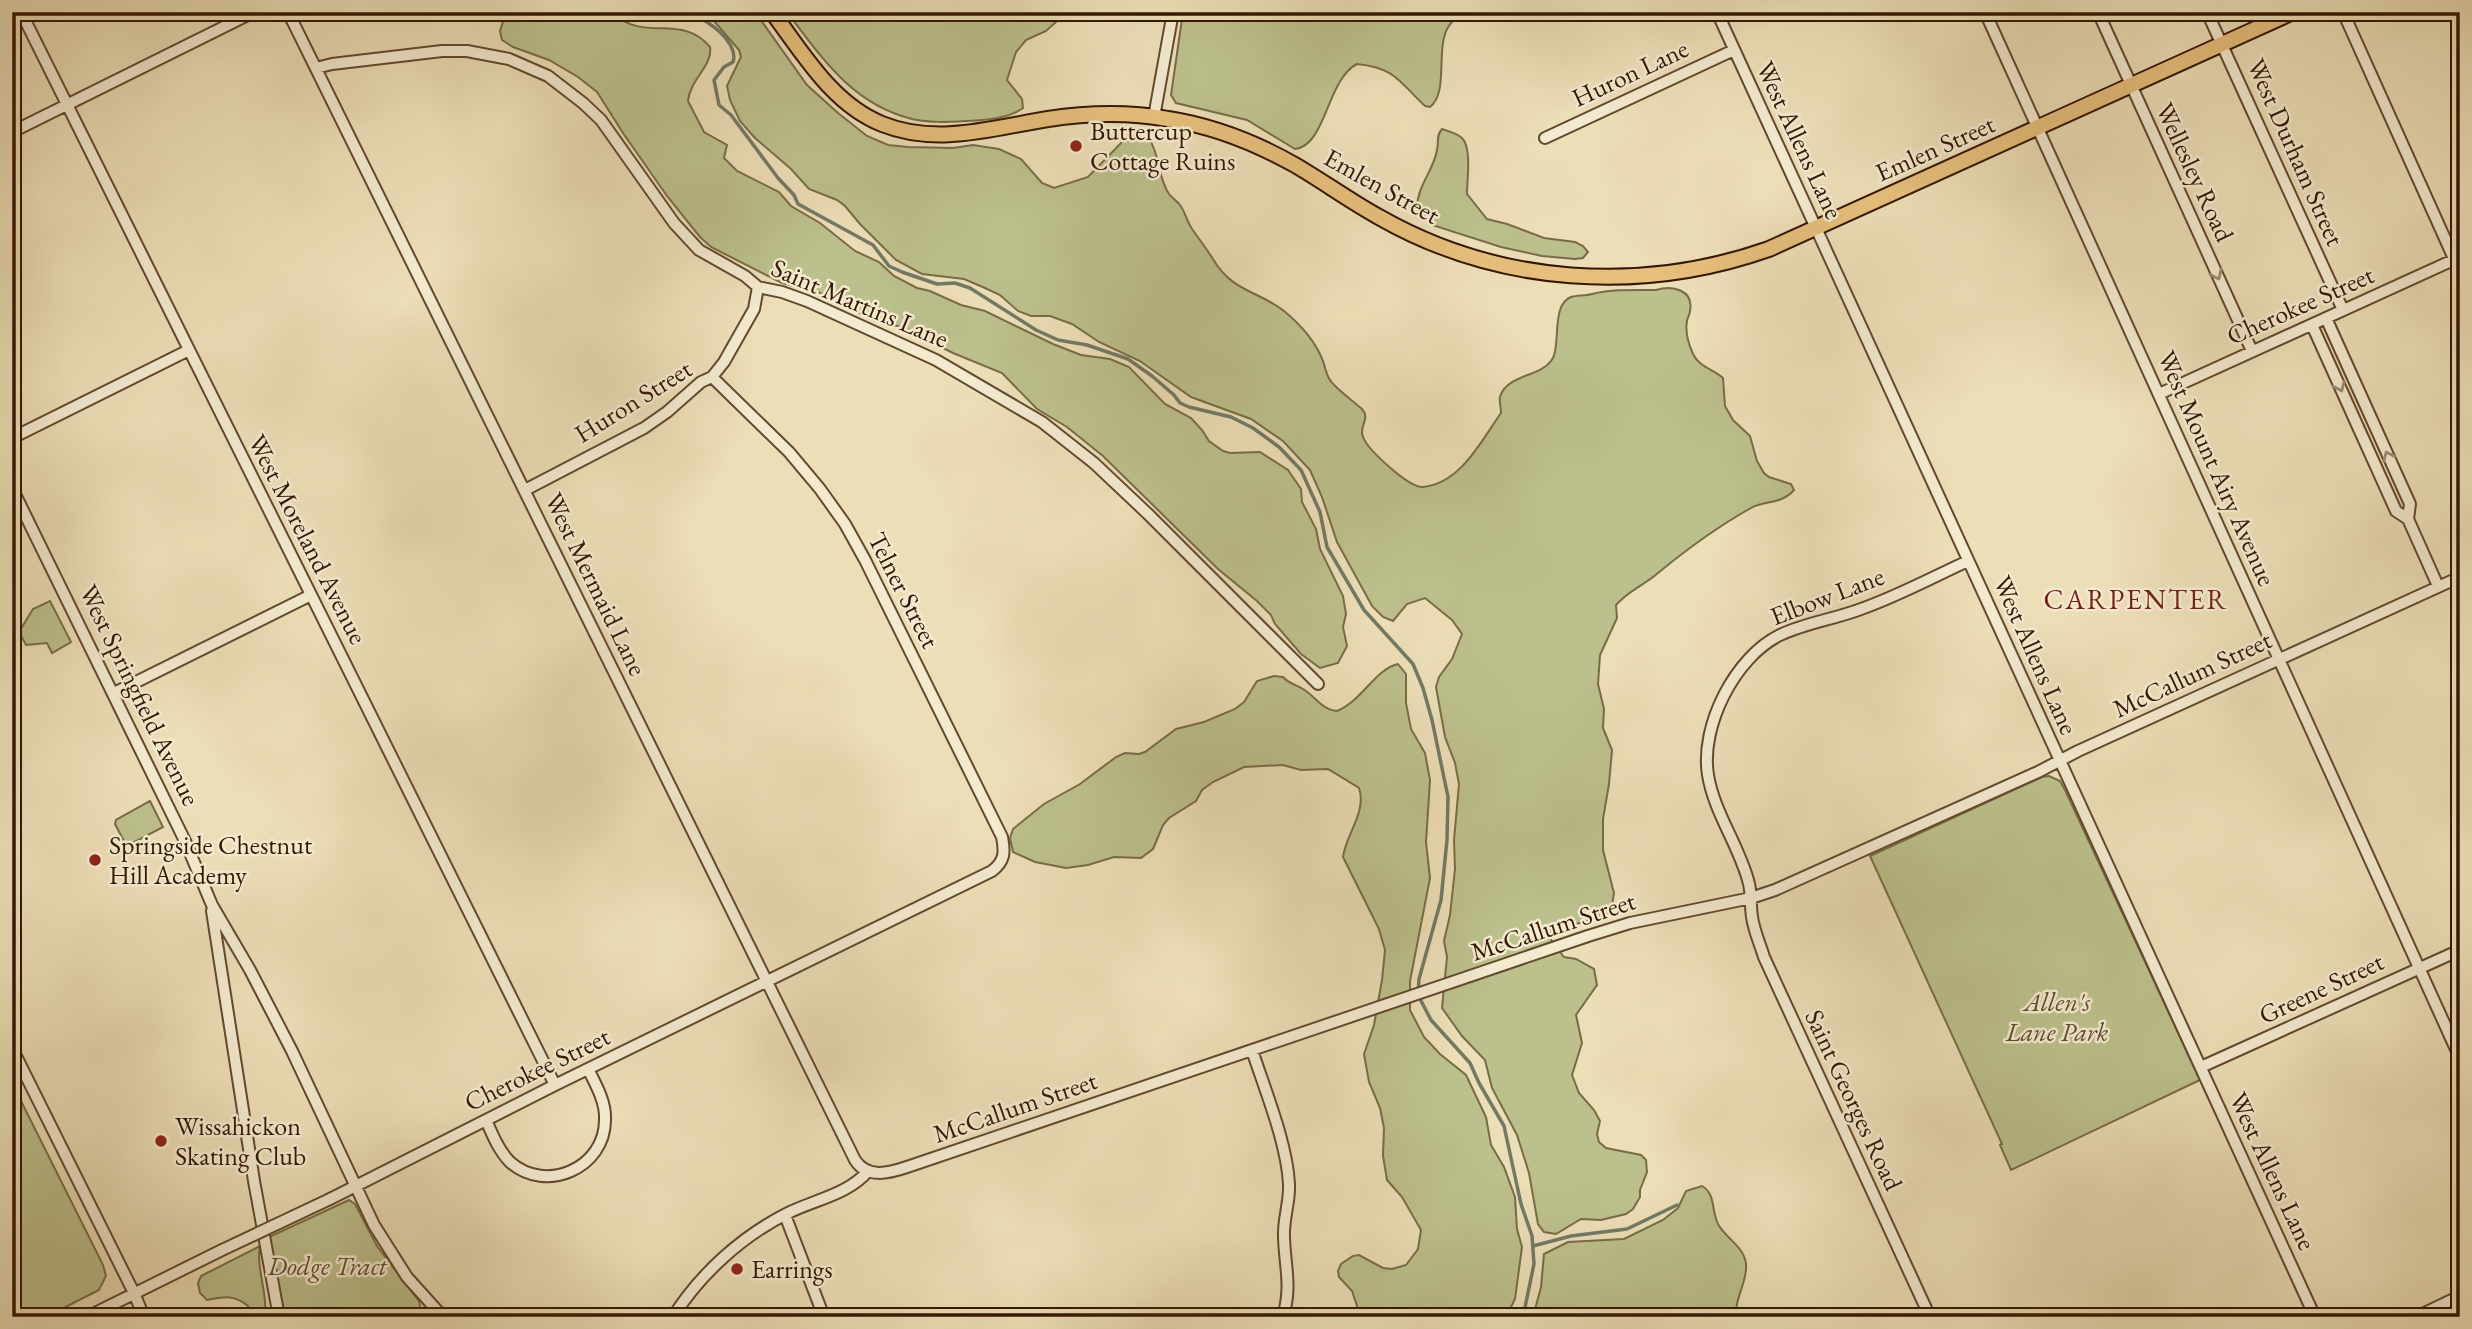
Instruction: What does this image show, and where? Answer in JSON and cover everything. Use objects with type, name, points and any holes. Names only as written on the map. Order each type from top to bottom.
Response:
[{"type":"main road","name":"Emlen Street","points":[[772,12],[834,90],[858,111],[879,123],[902,131],[928,135],[968,134],[1071,116],[1104,114],[1154,117],[1200,125],[1246,141],[1296,165],[1367,211],[1408,233],[1455,251],[1523,270],[1601,277],[1663,274],[1704,268],[1746,257],[1816,229],[2293,12]]},
{"type":"street","name":"West Moreland Avenue","points":[[21,12],[555,1085]]},
{"type":"street","points":[[12,132],[254,12]]},
{"type":"street","name":"West Mermaid Lane","points":[[288,12],[855,1160],[868,1171]]},
{"type":"street","points":[[1154,117],[1174,12]]},
{"type":"street","name":"West Allens Lane","points":[[1717,12],[2315,1317]]},
{"type":"street","name":"West Mount Airy Avenue","points":[[1985,12],[2460,1058]]},
{"type":"street","name":"Wellesley Road","points":[[2098,12],[2252,351]]},
{"type":"street","name":"West Durham Street","points":[[2207,12],[2343,310]]},
{"type":"street","points":[[2343,12],[2457,258],[2460,272]]},
{"type":"street","name":"Huron Lane","points":[[1545,138],[1734,50]]},
{"type":"street","name":"Saint Martins Lane","points":[[316,68],[456,51],[495,56],[535,69],[561,85],[601,120],[690,242],[709,257],[746,276],[758,288],[782,292],[807,301],[936,360],[1063,437],[1148,514],[1318,684]]},
{"type":"street","name":"Cherokee Street","points":[[2159,394],[2457,258]]},
{"type":"street","name":"Huron Street","points":[[525,490],[643,428],[667,412],[701,382],[712,377],[724,362],[754,309],[758,300],[758,288]]},
{"type":"street","points":[[2326,318],[2410,504],[2408,519],[2438,586]]},
{"type":"street","points":[[2312,324],[2396,511],[2408,519]]},
{"type":"street","points":[[12,438],[188,350]]},
{"type":"street","name":"Telner Street","points":[[712,377],[789,452],[845,524],[1002,837],[1003,857]]},
{"type":"street","name":"West Springfield Avenue","points":[[12,488],[186,841],[212,905],[267,1003],[374,1225],[395,1260],[443,1317]]},
{"type":"street","name":"Elbow Lane","points":[[1751,898],[1747,877],[1717,805],[1707,766],[1708,740],[1713,721],[1731,685],[1753,655],[1780,635],[1862,609],[1968,561]]},
{"type":"street","name":"McCallum Street","points":[[673,1317],[723,1258],[750,1237],[785,1215],[856,1183],[868,1171],[886,1173],[907,1167],[1588,936],[1630,923],[1751,898],[1797,881],[2460,577]]},
{"type":"street","points":[[114,693],[311,595]]},
{"type":"street","name":"Cherokee Street","points":[[87,1317],[992,871],[1003,857]]},
{"type":"street","name":"Saint Georges Road","points":[[1751,898],[1755,928],[1773,978],[1930,1317]]},
{"type":"street","points":[[212,905],[252,1168],[279,1317]]},
{"type":"street","name":"Greene Street","points":[[2201,1068],[2460,950]]},
{"type":"street","points":[[12,1048],[144,1317]]},
{"type":"street","points":[[1252,1050],[1280,1136],[1288,1170],[1289,1199],[1284,1237],[1289,1283],[1283,1317]]},
{"type":"street","points":[[485,1120],[504,1154],[519,1168],[528,1173],[551,1176],[575,1170],[586,1163],[594,1152],[604,1131],[606,1119],[601,1096],[588,1069]]},
{"type":"street","points":[[785,1215],[824,1317]]},
{"type":"street","points":[[2416,1317],[2460,1296]]},
{"type":"green space","points":[[506,12],[612,12],[637,26],[687,31],[699,37],[710,47],[710,54],[688,101],[704,132],[727,145],[724,158],[737,171],[779,192],[791,206],[820,223],[855,251],[879,262],[894,276],[961,305],[985,311],[1081,355],[1110,359],[1129,367],[1165,404],[1191,418],[1209,441],[1223,451],[1260,452],[1288,470],[1301,489],[1302,502],[1316,529],[1320,549],[1343,596],[1346,614],[1343,627],[1347,646],[1338,663],[1320,668],[1301,654],[1257,601],[1218,569],[1103,456],[1067,427],[1037,409],[1002,373],[953,353],[901,327],[873,320],[820,293],[782,283],[711,247],[667,196],[597,92],[549,60],[513,47],[502,40],[500,31]]},
{"type":"green space","points":[[700,12],[755,12],[807,85],[867,136],[888,145],[953,148],[973,145],[999,149],[1021,159],[1042,183],[1054,188],[1088,177],[1122,142],[1139,132],[1147,135],[1165,187],[1180,205],[1192,229],[1220,270],[1237,285],[1275,304],[1302,327],[1316,346],[1330,380],[1364,412],[1362,433],[1366,443],[1390,467],[1417,486],[1436,484],[1459,469],[1478,448],[1501,413],[1500,399],[1503,390],[1551,361],[1556,347],[1558,317],[1565,302],[1571,297],[1669,288],[1681,291],[1689,298],[1687,329],[1693,354],[1702,365],[1723,378],[1725,406],[1733,420],[1750,436],[1757,461],[1764,473],[1791,484],[1794,490],[1784,498],[1751,508],[1727,523],[1626,596],[1616,605],[1617,618],[1600,655],[1598,684],[1604,709],[1603,728],[1612,750],[1603,819],[1603,850],[1614,893],[1611,912],[1550,930],[1549,937],[1564,957],[1576,959],[1594,969],[1597,985],[1576,1015],[1582,1043],[1572,1075],[1579,1093],[1600,1121],[1597,1134],[1599,1142],[1606,1148],[1641,1155],[1646,1160],[1647,1172],[1640,1197],[1633,1209],[1626,1214],[1601,1220],[1581,1219],[1556,1234],[1544,1232],[1538,1224],[1529,1173],[1517,1135],[1492,1088],[1485,1060],[1462,1036],[1442,1008],[1447,957],[1444,941],[1455,869],[1454,840],[1459,784],[1455,763],[1445,737],[1436,687],[1462,634],[1452,620],[1425,598],[1407,604],[1393,621],[1383,617],[1372,606],[1337,542],[1310,470],[1283,441],[1251,419],[1191,397],[1140,361],[1099,342],[1072,324],[1050,316],[1031,316],[1018,311],[1000,295],[964,279],[922,274],[896,260],[845,206],[809,189],[740,121],[727,86],[741,57],[739,50],[714,21]]},
{"type":"green space","points":[[787,12],[1067,12],[1046,31],[1026,40],[1016,52],[1007,80],[1022,99],[1023,108],[996,118],[939,122],[912,119],[891,112],[855,91],[826,62]]},
{"type":"green space","points":[[1183,12],[1489,12],[1460,17],[1448,27],[1442,49],[1440,88],[1430,107],[1425,106],[1396,77],[1380,69],[1357,64],[1339,83],[1314,137],[1295,149],[1247,120],[1176,103],[1171,95]]},
{"type":"green space","points":[[1442,129],[1458,135],[1465,143],[1468,156],[1467,194],[1487,219],[1544,238],[1575,242],[1588,252],[1583,258],[1542,256],[1501,247],[1432,225],[1417,208]]},
{"type":"green space","points":[[50,601],[71,642],[52,653],[47,643],[26,645],[19,632],[33,609]]},
{"type":"green space","points":[[1398,664],[1406,674],[1406,703],[1411,729],[1425,753],[1430,780],[1426,842],[1430,878],[1410,981],[1410,1010],[1424,1037],[1466,1075],[1486,1117],[1491,1145],[1504,1167],[1515,1197],[1517,1229],[1522,1247],[1515,1299],[1506,1317],[1359,1317],[1352,1291],[1339,1277],[1341,1264],[1353,1256],[1359,1255],[1383,1268],[1392,1269],[1406,1265],[1418,1249],[1421,1230],[1402,1197],[1387,1180],[1383,1156],[1384,1128],[1380,1108],[1369,1082],[1364,1054],[1374,1025],[1385,950],[1379,929],[1343,857],[1360,806],[1359,788],[1328,769],[1301,770],[1283,765],[1244,767],[1213,782],[1202,790],[1196,801],[1169,818],[1163,825],[1153,849],[1141,858],[1114,857],[1066,868],[1035,862],[1013,852],[1010,838],[1013,829],[1044,804],[1080,784],[1116,757],[1125,753],[1145,752],[1176,729],[1204,722],[1235,709],[1244,702],[1257,681],[1274,676],[1283,677],[1327,708],[1337,711],[1353,701],[1382,672]]},
{"type":"green space","name":"Allen's Lane Park","points":[[2049,776],[2060,781],[2065,790],[2200,1080],[2011,1170],[2000,1145],[2002,1144],[1870,856]]},
{"type":"green space","points":[[150,801],[163,827],[129,845],[125,843],[115,824],[116,820]]},
{"type":"green space","points":[[12,1083],[103,1265],[106,1276],[99,1290],[46,1317],[12,1317]]},
{"type":"green space","points":[[1702,1186],[1709,1193],[1718,1224],[1745,1258],[1746,1271],[1737,1304],[1737,1317],[1533,1317],[1541,1287],[1544,1254],[1568,1242],[1624,1239],[1663,1220],[1678,1208],[1686,1191]]},
{"type":"green space","name":"Dodge Tract","points":[[349,1200],[355,1204],[377,1246],[419,1301],[422,1317],[283,1317],[269,1237]]},
{"type":"green space","points":[[260,1246],[265,1317],[249,1317],[248,1306],[233,1298],[207,1300],[200,1293],[198,1283],[201,1276]]},
{"type":"waterway","points":[[638,12],[662,19],[686,16],[700,18],[727,40],[734,55],[733,62],[724,67],[714,80],[719,105],[731,115],[794,195],[798,204],[873,245],[889,266],[937,284],[955,283],[970,288],[1036,330],[1058,340],[1087,345],[1128,359],[1152,376],[1180,403],[1231,417],[1253,428],[1279,447],[1301,470],[1320,512],[1327,547],[1364,610],[1413,664],[1432,720],[1448,797],[1447,840],[1441,900],[1419,979],[1418,995],[1431,1020],[1470,1063],[1504,1126],[1521,1204],[1532,1236],[1534,1264],[1523,1317]]},
{"type":"waterway","points":[[1533,1246],[1571,1236],[1627,1229],[1677,1205]]},
{"type":"place","name":"Buttercup Cottage Ruins","points":[[1076,146]]},
{"type":"place","name":"Springside Chestnut Hill Academy","points":[[95,860]]},
{"type":"place","name":"Wissahickon Skating Club","points":[[161,1141]]},
{"type":"place","name":"Earrings","points":[[737,1269]]},
{"type":"district","name":"CARPENTER","points":[[2136,599]]}]
